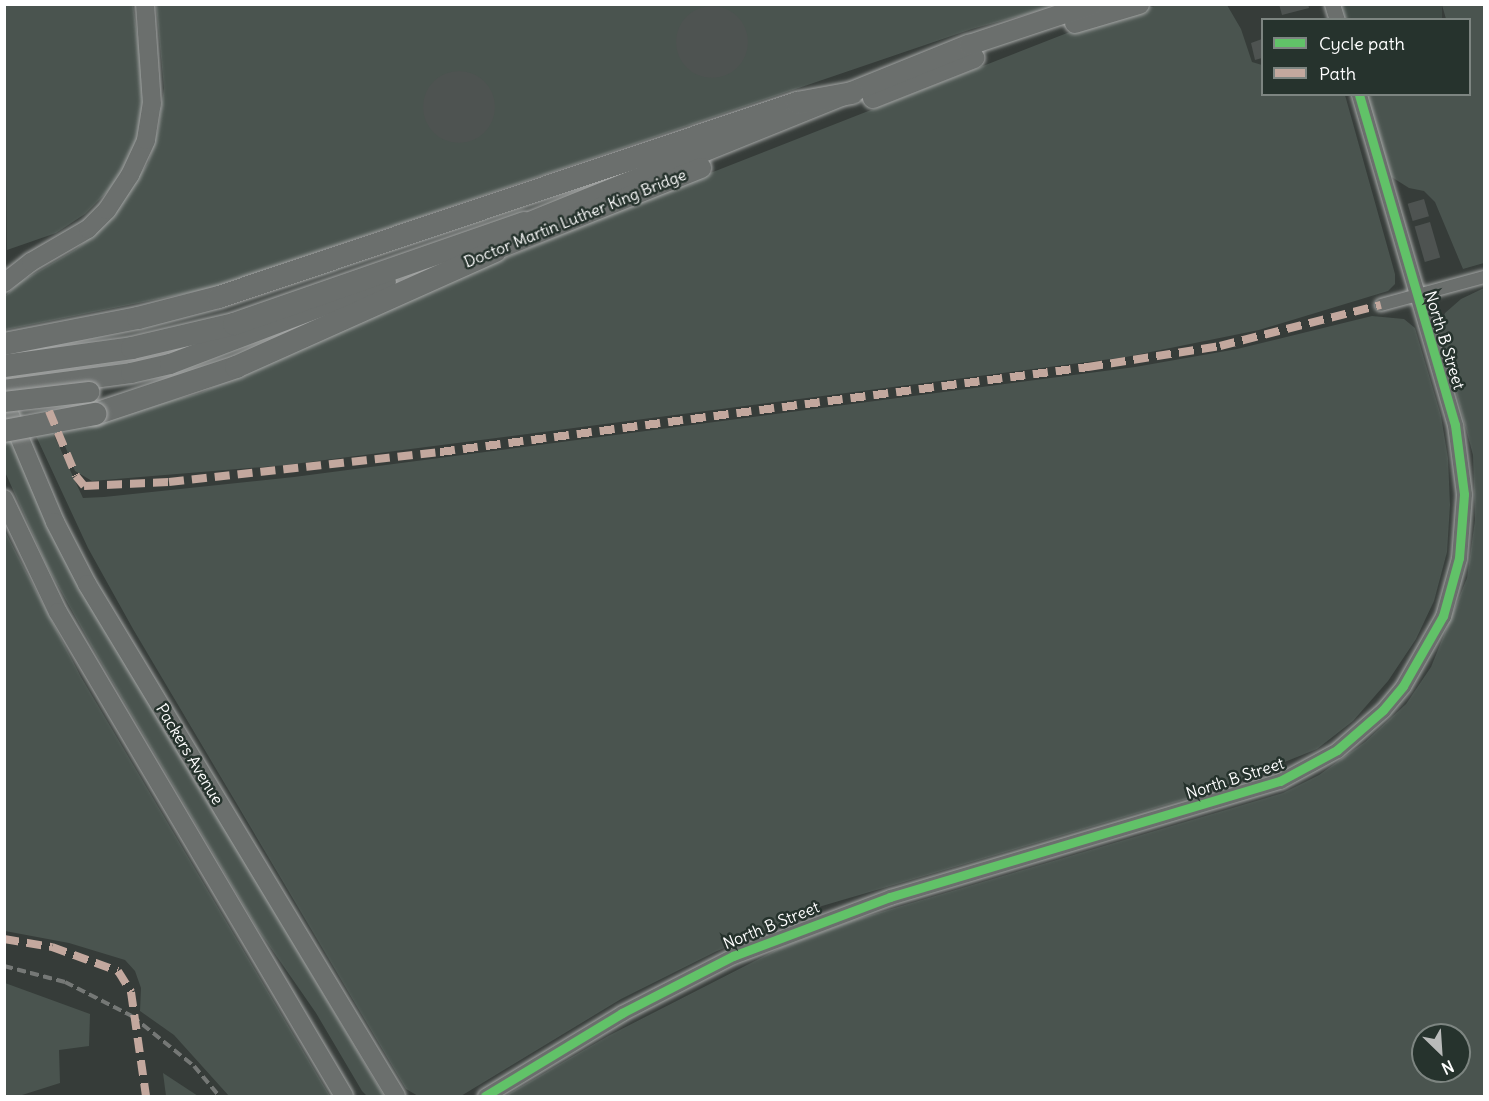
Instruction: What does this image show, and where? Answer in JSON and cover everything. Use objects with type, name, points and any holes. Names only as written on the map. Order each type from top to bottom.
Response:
[{"type":"highway","points":[[4,344],[80,331],[219,297],[796,102],[852,93]]},
{"type":"highway","points":[[4,366],[87,355],[234,324],[524,223]]},
{"type":"highway","points":[[4,431],[95,414],[236,367],[495,250]]},
{"type":"main road","points":[[4,283],[30,262],[88,229],[120,194],[140,157],[150,123],[153,93],[145,4]]},
{"type":"main road","name":"Doctor Martin Luther King Bridge","points":[[4,390],[88,386],[213,350],[969,45],[1085,11],[1139,4]]},
{"type":"main road","name":"Doctor Martin Luther King Bridge","points":[[4,402],[208,363],[976,57],[1085,11]]},
{"type":"main road","points":[[4,271],[30,262]]},
{"type":"main road","name":"Packers Avenue","points":[[4,402],[51,513],[87,584],[396,1096]]},
{"type":"main road","points":[[4,499],[58,612],[344,1096]]},
{"type":"street","name":"North B Street","points":[[485,1096],[622,1013],[782,935],[890,897],[1247,793],[1309,767],[1363,729],[1403,686],[1430,644],[1452,591],[1462,538],[1464,494],[1455,424],[1360,96]]},
{"type":"street","points":[[1381,305],[1485,277]]},
{"type":"shaded area","points":[[4,5],[133,5],[145,93],[139,133],[127,164],[108,191],[85,214],[56,233],[7,250]]},
{"type":"shaded area","points":[[156,5],[1061,5],[972,29],[208,289],[5,330],[6,295],[20,282],[76,249],[104,226],[148,163],[158,130],[164,88]]},
{"type":"shaded area","points":[[1158,5],[1227,5],[1241,29],[1252,62],[1261,65],[1261,96],[1345,96],[1395,274],[1395,284],[1388,291],[1259,330],[1126,357],[286,465],[92,481],[75,471],[59,431],[200,393],[515,254],[695,179],[1085,26]]},
{"type":"shaded area","points":[[1341,5],[1442,5],[1442,18],[1341,18]]},
{"type":"shaded area","points":[[1442,5],[1484,5],[1484,263],[1463,269],[1435,202],[1424,191],[1409,188],[1390,176],[1367,96],[1471,96],[1471,18],[1446,18]]},
{"type":"shaded area","points":[[1484,288],[1484,1096],[505,1096],[608,1036],[780,948],[854,920],[1283,793],[1319,775],[1365,742],[1406,704],[1431,667],[1467,578],[1475,520],[1473,455],[1439,328],[1445,313],[1461,299]]},
{"type":"shaded area","points":[[1372,316],[1404,319],[1415,328],[1441,416],[1448,458],[1450,505],[1447,552],[1434,601],[1416,639],[1388,681],[1353,721],[1317,749],[1210,792],[822,906],[715,952],[621,999],[461,1096],[418,1096],[406,1089],[133,629],[88,548],[36,436],[53,433],[83,498],[104,497],[294,477],[1135,367],[1237,349]]},
{"type":"shaded area","points":[[11,439],[74,575],[384,1096],[367,1096],[362,1091],[316,1013],[257,928],[96,654],[47,566],[5,472],[4,440]]},
{"type":"shaded area","points":[[5,531],[81,677],[330,1096],[229,1096],[174,1035],[140,1011],[141,988],[135,971],[125,960],[69,943],[5,931]]},
{"type":"shaded area","points":[[5,983],[90,1014],[89,1046],[59,1050],[60,1083],[19,1096],[5,1096]]},
{"type":"shaded area","points":[[163,1073],[198,1096],[166,1096]]},
{"type":"building","points":[[1279,4],[1308,4],[1309,8],[1282,15]]},
{"type":"building","points":[[719,6],[738,16],[746,28],[748,42],[746,56],[738,68],[726,76],[705,78],[686,68],[678,56],[676,35],[686,16],[698,8]]},
{"type":"building","points":[[1261,39],[1261,58],[1255,60],[1251,43]]},
{"type":"building","points":[[466,71],[485,81],[493,93],[495,107],[493,121],[485,133],[473,141],[452,143],[433,133],[425,121],[423,100],[433,81],[445,73]]},
{"type":"building","points":[[1424,199],[1429,216],[1413,221],[1408,204]]},
{"type":"building","points":[[1430,222],[1440,258],[1425,262],[1415,226]]},
{"type":"railway","points":[[4,966],[65,982],[132,1016],[194,1066],[219,1096]]},
{"type":"marked path","points":[[49,411],[76,476],[84,486],[169,482],[440,452],[1088,367],[1220,346],[1381,305]]},
{"type":"marked path","points":[[4,939],[52,947],[118,971],[131,992],[146,1096]]},
{"type":"cycle path","points":[[485,1096],[622,1013],[733,956],[890,897],[1280,781],[1337,750],[1383,710],[1403,686],[1443,616],[1459,558],[1464,494],[1455,425],[1360,96]]}]
